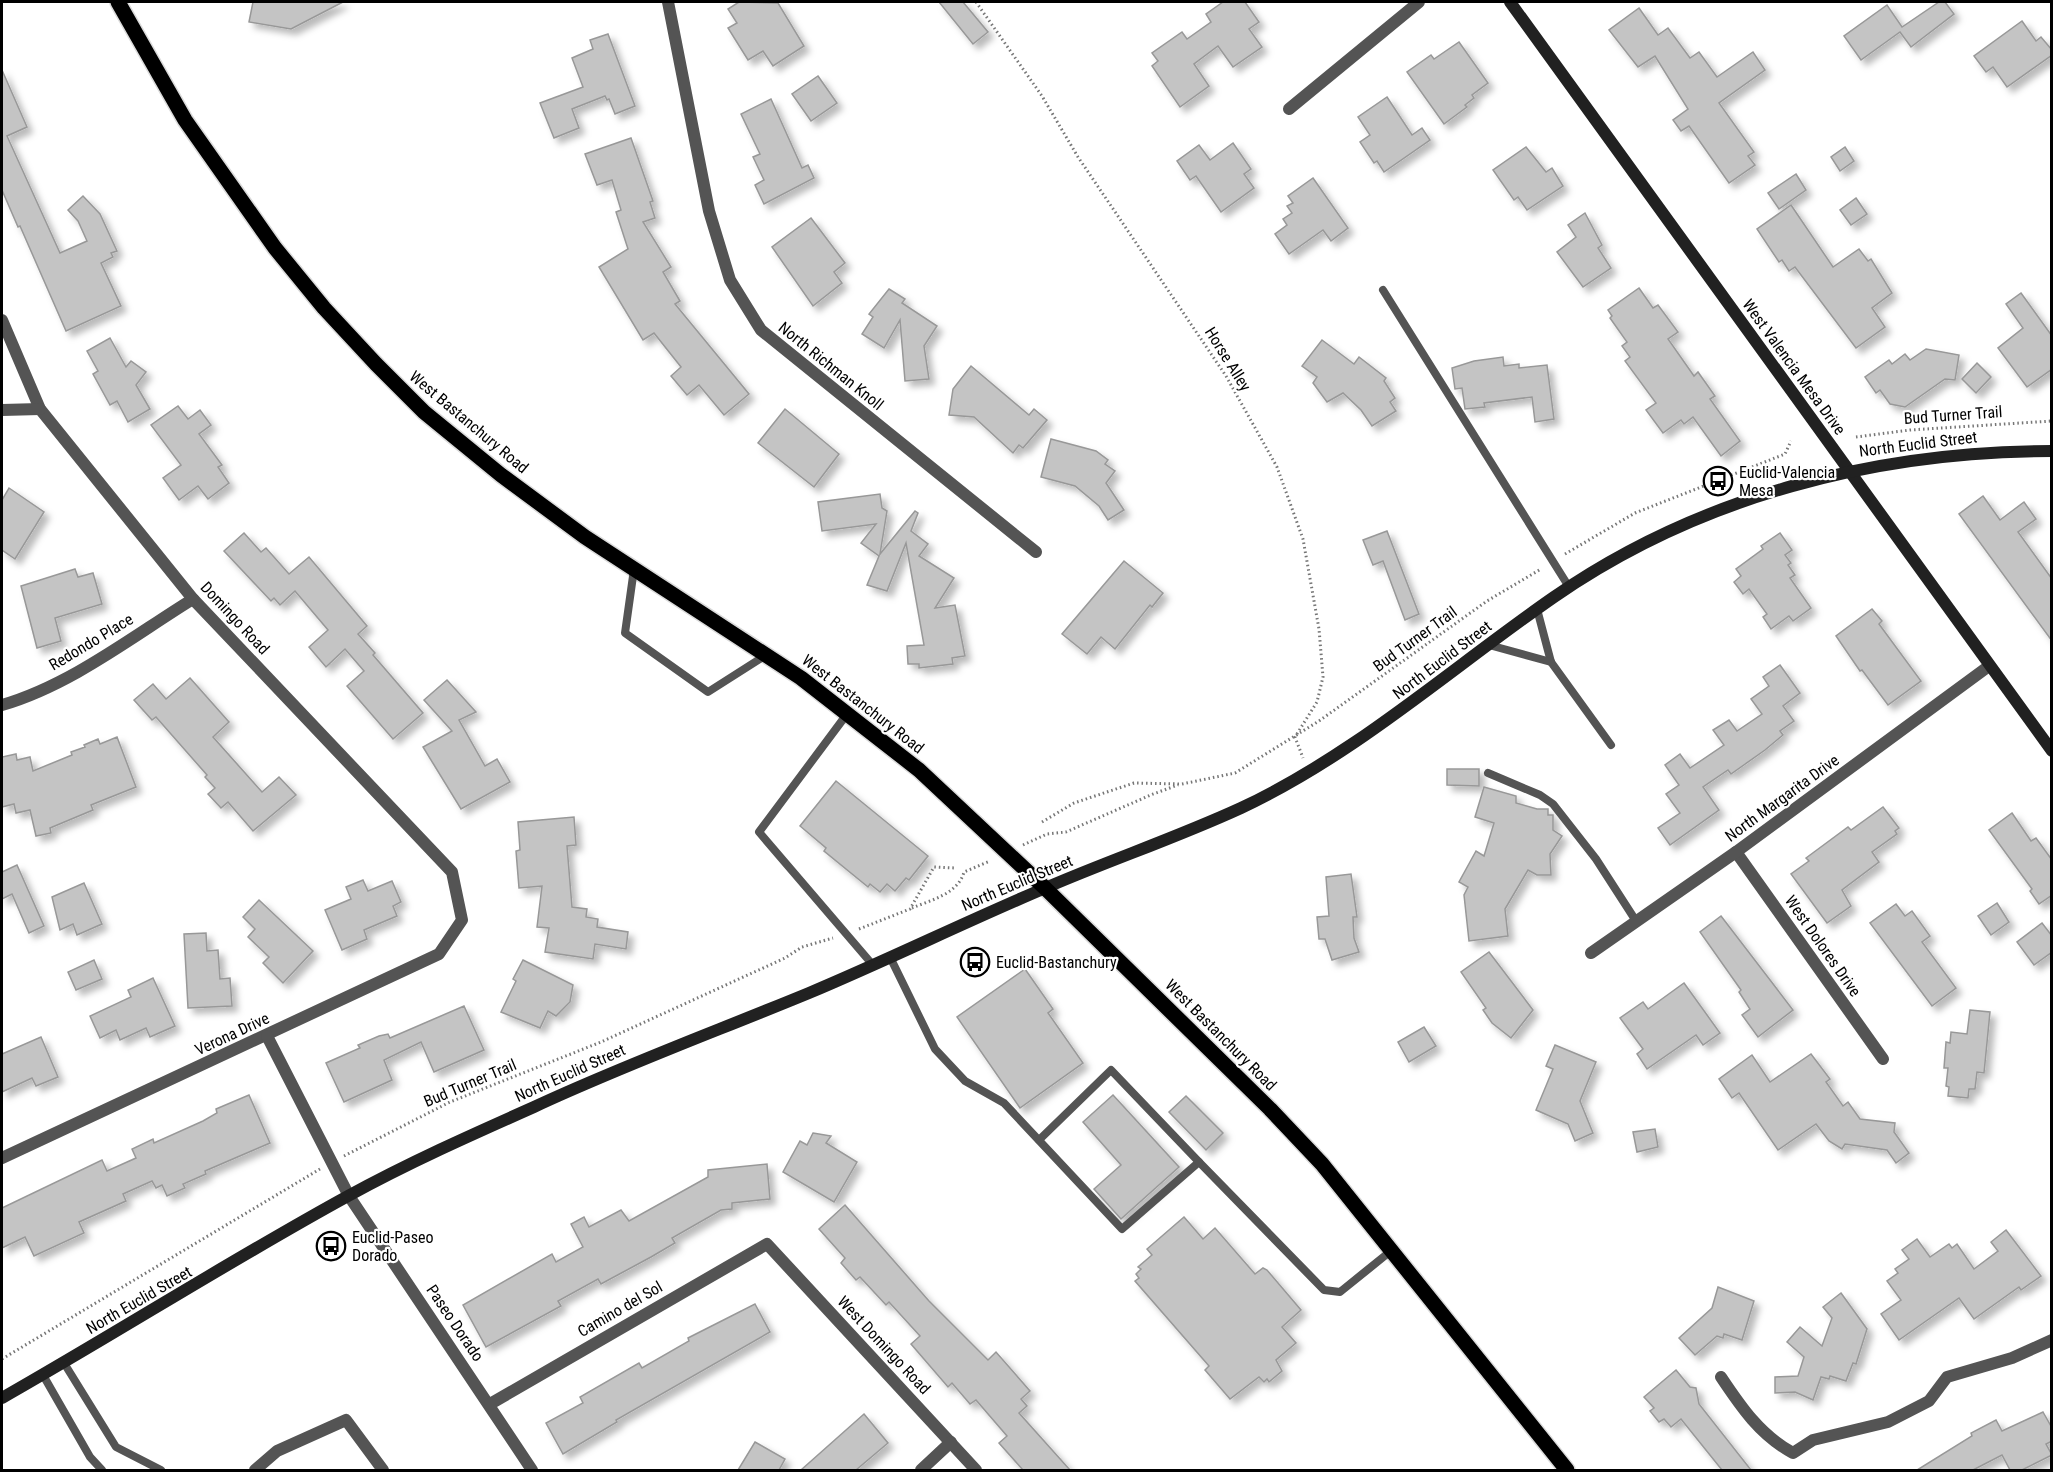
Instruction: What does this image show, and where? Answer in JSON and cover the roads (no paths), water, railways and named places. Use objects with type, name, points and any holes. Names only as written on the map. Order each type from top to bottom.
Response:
[{"type":"main road","name":"West Bastanchury Road","points":[[118,2],[185,120],[275,248],[324,308],[424,412],[501,475],[634,569],[801,678],[919,770],[1045,888],[1270,1109],[1322,1164],[1567,1470]]},
{"type":"main road","name":"West Valencia Mesa Drive","points":[[1510,2],[1824,439],[1850,470],[2052,751]]},
{"type":"main road","name":"North Euclid Street","points":[[2,1398],[349,1196],[540,1104],[890,957],[1045,888],[1243,807],[1308,771],[1397,714],[1537,609],[1569,587],[1644,543],[1688,523],[1781,489],[1850,470],[1929,456],[2007,451],[2052,451]]},
{"type":"street","name":"North Richman Knoll","points":[[668,2],[709,211],[730,280],[761,330],[1036,552]]},
{"type":"street","points":[[1289,109],[1419,2]]},
{"type":"street","name":"Domingo Road","points":[[2,320],[40,409],[193,598],[452,872],[462,920]]},
{"type":"street","points":[[2,410],[40,409]]},
{"type":"street","name":"Redondo Place","points":[[2,705],[28,698],[68,677],[193,598]]},
{"type":"street","name":"North Margarita Drive","points":[[1591,953],[1736,852],[1989,666]]},
{"type":"street","name":"West Dolores Drive","points":[[1736,852],[1883,1059]]},
{"type":"street","name":"Verona Drive","points":[[2,1158],[439,954],[462,920]]},
{"type":"street","name":"Paseo Dorado","points":[[267,1036],[349,1196],[532,1470]]},
{"type":"street","name":"Camino del Sol","points":[[490,1404],[767,1244]]},
{"type":"street","name":"West Domingo Road","points":[[767,1244],[976,1470]]},
{"type":"street","points":[[1721,1377],[1746,1416],[1778,1445],[1792,1453],[1813,1440],[1888,1422],[1929,1401],[1947,1377],[2012,1358],[2052,1340]]},
{"type":"street","points":[[255,1470],[277,1451],[346,1420],[383,1470]]},
{"type":"street","points":[[921,1470],[951,1442]]},
{"type":"lane","points":[[1383,290],[1569,587]]},
{"type":"lane","points":[[634,569],[625,633],[708,692],[766,655]]},
{"type":"lane","points":[[1537,609],[1551,662],[1611,745]]},
{"type":"lane","points":[[1490,645],[1551,662]]},
{"type":"lane","points":[[847,714],[759,832],[872,964]]},
{"type":"lane","points":[[1488,773],[1540,795],[1553,804],[1596,860],[1636,921]]},
{"type":"lane","points":[[890,957],[935,1049],[964,1081],[1004,1103],[1122,1229],[1199,1162]]},
{"type":"lane","points":[[1039,1140],[1111,1070],[1324,1290],[1340,1292],[1392,1250]]},
{"type":"lane","points":[[64,1363],[116,1447],[136,1460],[161,1470]]},
{"type":"lane","points":[[43,1375],[90,1457],[102,1470]]},
{"type":"place","name":"Euclid-Valencia Mesa","points":[[1718,481]]},
{"type":"place","name":"Euclid-Bastanchury","points":[[975,962]]},
{"type":"place","name":"Euclid-Paseo Dorado","points":[[331,1246]]}]
